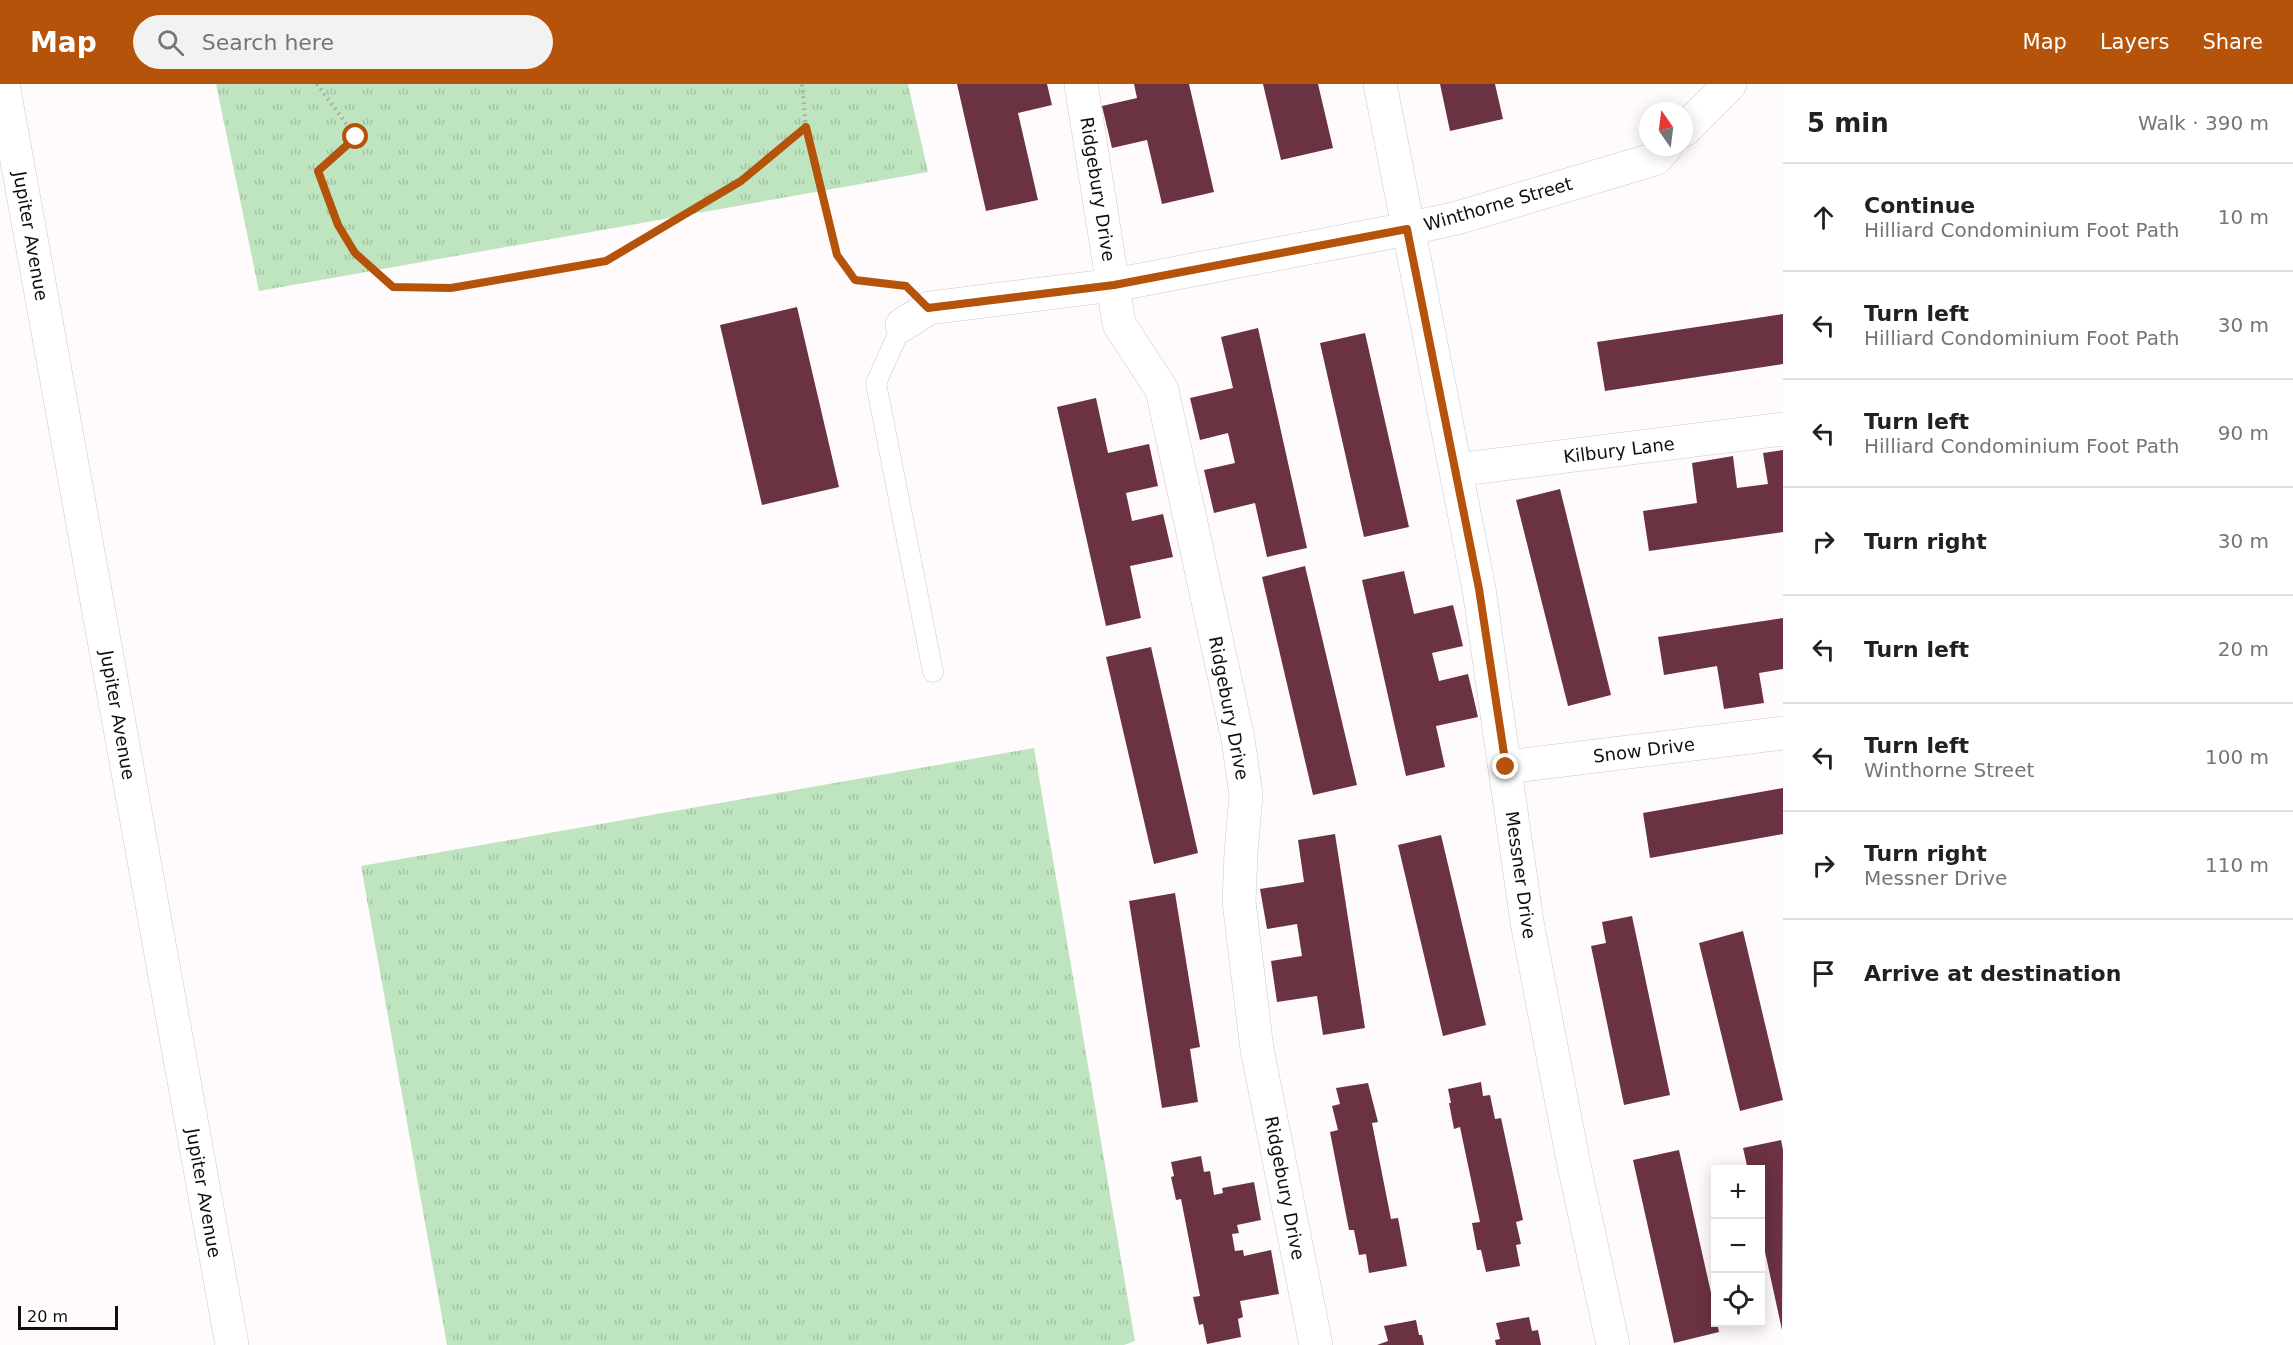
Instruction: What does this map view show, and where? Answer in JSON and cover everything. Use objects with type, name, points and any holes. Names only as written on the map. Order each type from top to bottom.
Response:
[{"type":"street","name":"Jupiter Avenue","points":[[3,84],[232,1345]]},
{"type":"street","name":"Ridgebury Drive","points":[[1081,84],[1119,324],[1162,390],[1238,739],[1246,795],[1240,852],[1239,902],[1256,1037],[1316,1345]]},
{"type":"street","name":"Messner Drive","points":[[1380,84],[1479,589],[1527,922],[1574,1165],[1613,1345]]},
{"type":"street","points":[[1693,121],[1730,84]]},
{"type":"street","name":"Winthorne Street","points":[[915,317],[1114,285],[1407,229],[1457,218],[1654,159],[1657,156]]},
{"type":"street","name":"Kilbury Lane","points":[[1456,470],[1783,429]]},
{"type":"street","name":"Snow Drive","points":[[1506,767],[1783,733]]},
{"type":"lane","points":[[915,317],[876,383],[933,672]]},
{"type":"path","points":[[317,84],[356,137],[318,171],[338,225],[355,253],[393,287],[451,288],[606,261],[741,181],[806,127]]},
{"type":"path","points":[[802,84],[806,127],[837,255],[855,280],[906,286],[915,317]]},
{"type":"green space","points":[[216,84],[908,84],[928,172],[259,291]]},
{"type":"green space","points":[[1034,748],[1135,1341],[1124,1345],[447,1345],[361,866]]},
{"type":"building","points":[[957,84],[1047,84],[1052,105],[1018,113],[1038,200],[986,211]]},
{"type":"building","points":[[1134,84],[1189,84],[1214,192],[1162,204],[1147,140],[1112,148],[1102,106],[1137,98]]},
{"type":"building","points":[[1263,84],[1318,84],[1333,148],[1281,160]]},
{"type":"building","points":[[1440,84],[1495,84],[1503,119],[1450,131]]},
{"type":"building","points":[[797,307],[839,487],[762,505],[720,325]]},
{"type":"building","points":[[1783,314],[1783,364],[1605,391],[1597,342]]},
{"type":"building","points":[[1258,328],[1307,548],[1267,557],[1255,503],[1214,513],[1204,470],[1235,463],[1228,433],[1200,440],[1190,398],[1233,388],[1221,337]]},
{"type":"building","points":[[1365,333],[1409,527],[1364,537],[1320,343]]},
{"type":"building","points":[[1096,398],[1108,453],[1149,444],[1158,486],[1126,493],[1132,521],[1163,514],[1173,557],[1130,566],[1141,618],[1106,626],[1057,407]]},
{"type":"building","points":[[1783,450],[1783,532],[1649,551],[1643,511],[1697,503],[1692,463],[1733,456],[1737,488],[1768,484],[1763,453]]},
{"type":"building","points":[[1560,489],[1611,695],[1568,706],[1516,500]]},
{"type":"building","points":[[1305,566],[1357,785],[1313,795],[1262,577]]},
{"type":"building","points":[[1404,571],[1414,614],[1453,605],[1463,646],[1432,653],[1439,681],[1468,674],[1478,717],[1436,726],[1445,767],[1406,776],[1362,580]]},
{"type":"building","points":[[1783,618],[1783,669],[1759,673],[1764,703],[1724,709],[1717,666],[1664,675],[1658,637]]},
{"type":"building","points":[[1151,647],[1198,853],[1154,864],[1106,657]]},
{"type":"building","points":[[1783,788],[1783,834],[1650,858],[1643,813]]},
{"type":"building","points":[[1335,834],[1365,1028],[1323,1035],[1317,996],[1277,1002],[1271,961],[1302,956],[1297,924],[1267,929],[1260,889],[1304,882],[1298,840]]},
{"type":"building","points":[[1441,835],[1486,1025],[1443,1036],[1398,845]]},
{"type":"building","points":[[1175,893],[1200,1047],[1190,1049],[1198,1102],[1162,1108],[1129,901]]},
{"type":"building","points":[[1632,916],[1670,1095],[1624,1105],[1591,946],[1606,943],[1602,922]]},
{"type":"building","points":[[1743,931],[1783,1100],[1740,1111],[1699,943]]},
{"type":"building","points":[[1481,1082],[1483,1096],[1490,1095],[1495,1119],[1501,1118],[1523,1220],[1516,1222],[1521,1244],[1516,1245],[1520,1266],[1486,1272],[1481,1250],[1477,1250],[1472,1223],[1480,1222],[1460,1127],[1454,1129],[1448,1089]]},
{"type":"building","points":[[1368,1083],[1378,1122],[1372,1123],[1391,1219],[1398,1218],[1407,1266],[1369,1273],[1366,1254],[1359,1255],[1354,1230],[1349,1230],[1330,1132],[1338,1130],[1332,1106],[1340,1104],[1336,1088]]},
{"type":"building","points":[[1781,1140],[1783,1150],[1782,1330],[1765,1252],[1765,1165],[1747,1165],[1743,1148]]},
{"type":"building","points":[[1679,1150],[1711,1293],[1711,1327],[1718,1327],[1719,1332],[1674,1343],[1633,1160]]},
{"type":"building","points":[[1201,1156],[1204,1172],[1210,1171],[1214,1195],[1223,1193],[1222,1188],[1254,1182],[1261,1220],[1237,1225],[1239,1233],[1232,1234],[1235,1251],[1243,1250],[1244,1256],[1271,1250],[1279,1294],[1240,1301],[1243,1317],[1238,1319],[1241,1337],[1207,1344],[1203,1324],[1199,1325],[1193,1297],[1200,1296],[1181,1199],[1176,1200],[1171,1177],[1174,1176],[1171,1162]]},
{"type":"building","points":[[1529,1317],[1532,1331],[1538,1330],[1541,1345],[1496,1345],[1495,1340],[1500,1339],[1496,1323]]},
{"type":"building","points":[[1416,1320],[1424,1345],[1377,1345],[1388,1341],[1384,1326]]},
{"type":"route","points":[[356,137],[318,171],[338,225],[355,253],[393,287],[451,288],[606,261],[741,181],[806,127],[837,255],[855,280],[906,286],[928,308],[1114,285],[1407,229],[1479,589],[1506,767]]}]
